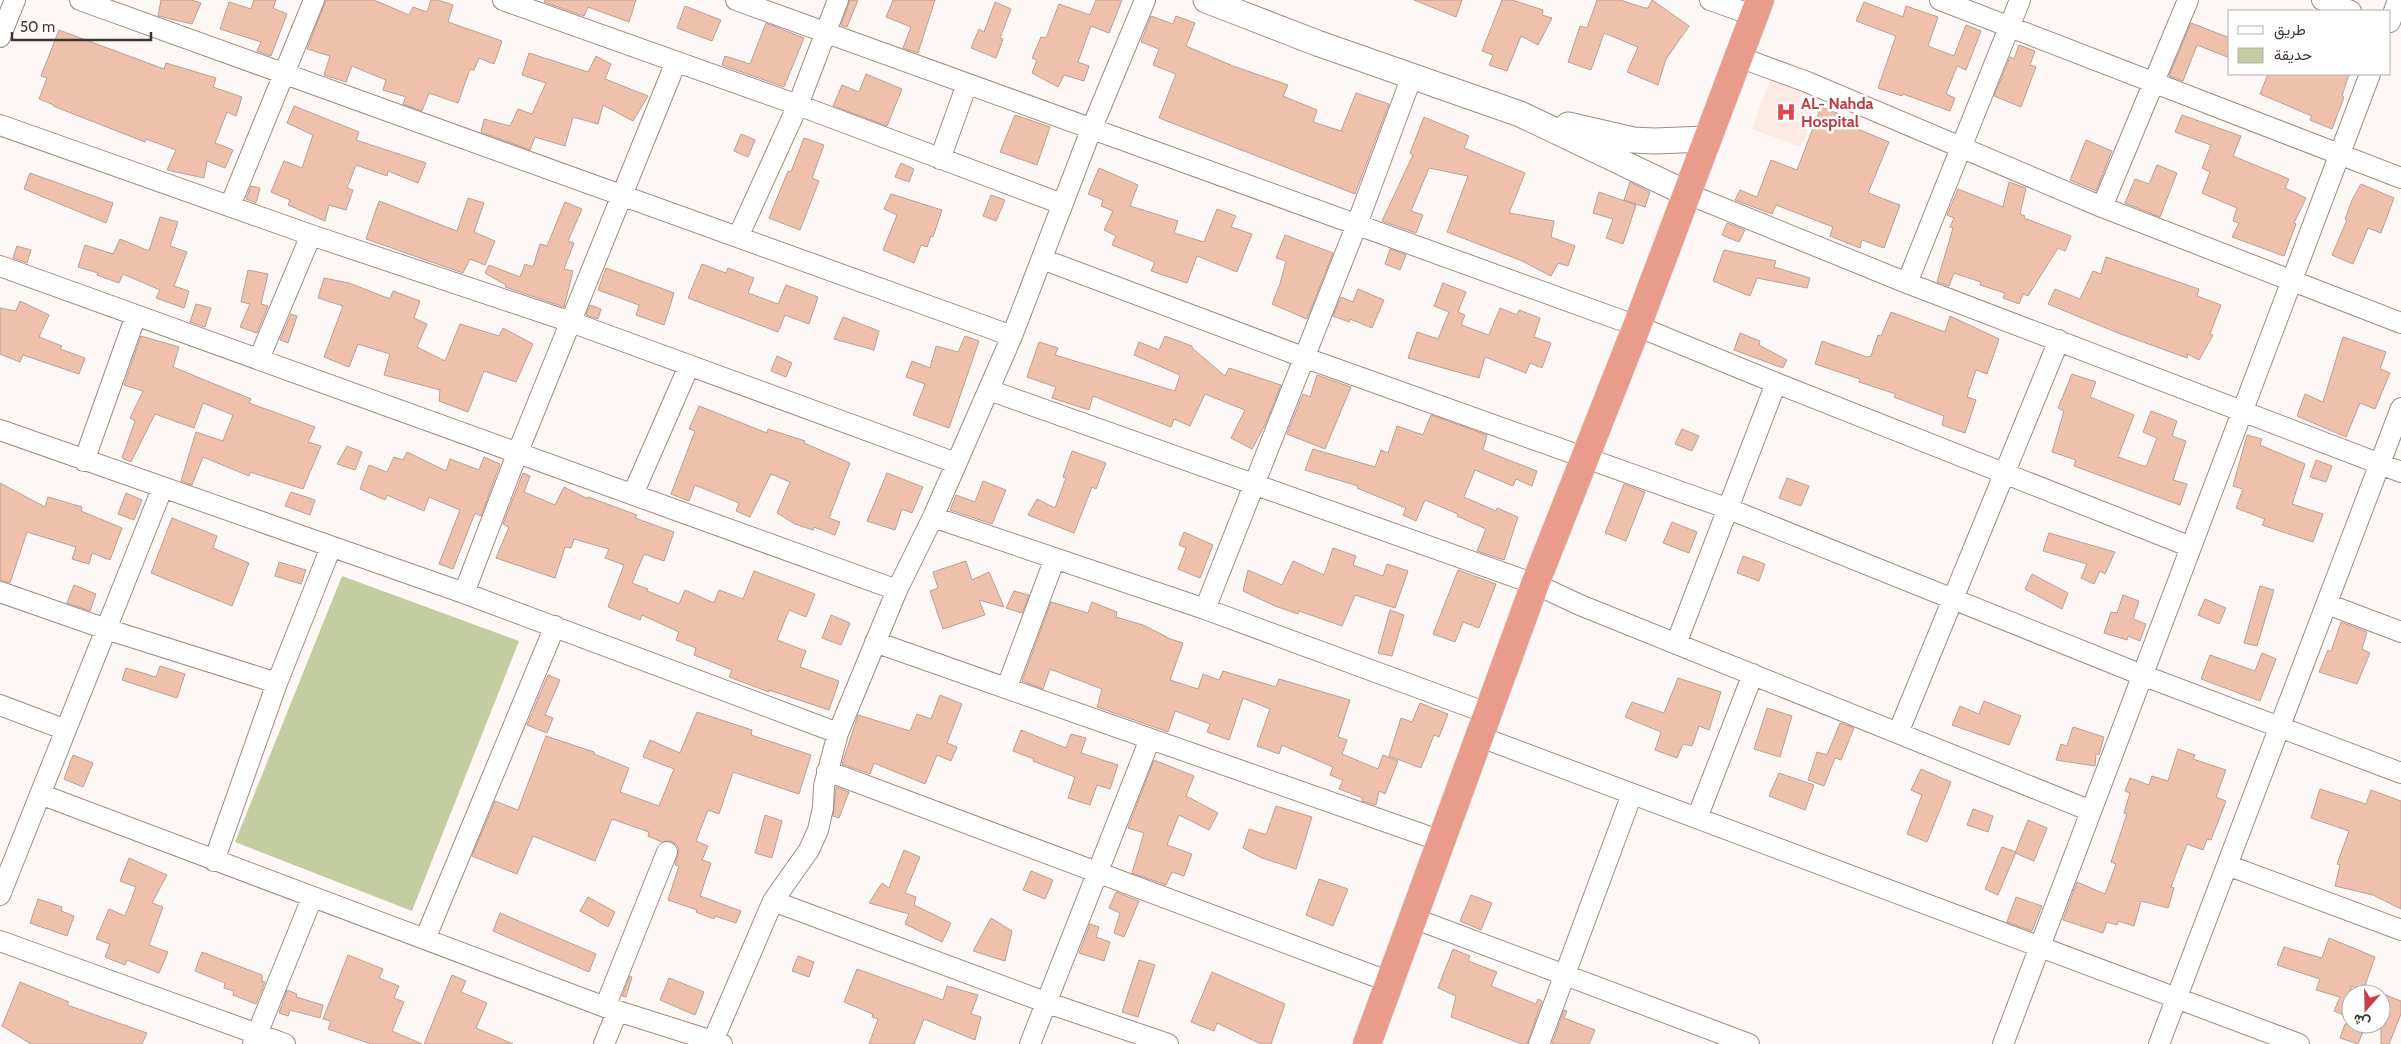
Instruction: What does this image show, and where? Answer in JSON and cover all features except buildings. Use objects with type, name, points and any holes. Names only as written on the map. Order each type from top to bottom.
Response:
[{"type":"highway","points":[[1367,1044],[1535,584],[1637,326],[1758,8]]},
{"type":"street","points":[[0,37],[15,0]]},
{"type":"street","points":[[80,0],[621,197],[738,237],[1012,336]]},
{"type":"street","points":[[230,206],[314,0]]},
{"type":"street","points":[[503,0],[798,105],[1062,204]]},
{"type":"street","points":[[736,0],[1637,326],[2191,547]]},
{"type":"street","points":[[738,237],[798,105],[838,0]]},
{"type":"street","points":[[40,794],[611,1009],[718,1042],[773,901],[809,850],[818,830],[827,772],[838,733],[896,590],[933,516],[1012,336],[1091,130],[1145,0]]},
{"type":"street","points":[[1206,0],[1317,43],[1520,114],[1688,194],[1907,283],[2401,472]]},
{"type":"street","points":[[1710,0],[1758,8]]},
{"type":"street","points":[[1940,0],[2008,28],[2154,82],[2401,178]]},
{"type":"street","points":[[1907,283],[1960,146],[2020,0]]},
{"type":"street","points":[[2102,207],[2188,0]]},
{"type":"street","points":[[2322,0],[2348,10]]},
{"type":"street","points":[[2391,19],[2398,0]]},
{"type":"street","points":[[1739,57],[1807,82],[2102,207],[2401,323]]},
{"type":"street","points":[[464,593],[517,454],[676,62]]},
{"type":"street","points":[[2003,1044],[2370,75]]},
{"type":"street","points":[[1205,609],[1357,224],[1412,76]]},
{"type":"street","points":[[940,159],[967,84]]},
{"type":"street","points":[[1520,114],[1633,140],[1707,139]]},
{"type":"street","points":[[0,125],[311,235],[571,322],[956,463]]},
{"type":"street","points":[[259,359],[311,235]]},
{"type":"street","points":[[1042,259],[1303,357],[1729,509],[2142,676],[2401,773]]},
{"type":"street","points":[[0,266],[896,590]]},
{"type":"street","points":[[84,461],[136,315]]},
{"type":"street","points":[[1898,733],[2059,340]]},
{"type":"street","points":[[633,494],[689,366]]},
{"type":"street","points":[[1676,644],[1776,383]]},
{"type":"street","points":[[989,390],[1535,584],[1676,644],[2091,811]]},
{"type":"street","points":[[2159,1044],[2401,408]]},
{"type":"street","points":[[0,430],[162,489],[464,593],[838,733]]},
{"type":"street","points":[[1,888],[162,489]]},
{"type":"street","points":[[933,516],[1205,609],[1483,724],[1632,794],[2299,1044]]},
{"type":"street","points":[[214,861],[278,684],[331,547]]},
{"type":"street","points":[[1007,687],[1054,558]]},
{"type":"street","points":[[0,592],[106,629],[278,684]]},
{"type":"street","points":[[2327,604],[2401,632]]},
{"type":"street","points":[[425,939],[555,626]]},
{"type":"street","points":[[876,642],[1440,841]]},
{"type":"street","points":[[1697,818],[1753,674]]},
{"type":"street","points":[[0,706],[66,730]]},
{"type":"street","points":[[1030,1044],[1150,739]]},
{"type":"street","points":[[827,772],[1390,982]]},
{"type":"street","points":[[1539,1044],[1632,794]]},
{"type":"street","points":[[604,1044],[611,1009],[667,852]]},
{"type":"street","points":[[2227,865],[2401,930]]},
{"type":"street","points":[[255,1039],[312,898]]},
{"type":"street","points":[[773,901],[1046,1002],[1168,1044]]},
{"type":"street","points":[[1413,918],[1749,1044]]},
{"type":"street","points":[[0,941],[255,1039],[286,1044]]},
{"type":"shaded area","name":"AL- Nahda Hospital","points":[[1771,77],[1821,96],[1801,147],[1752,129]]},
{"type":"green space","points":[[342,576],[519,641],[412,911],[235,842]]},
{"type":"place","name":"AL- Nahda Hospital","points":[[1786,112]]}]
